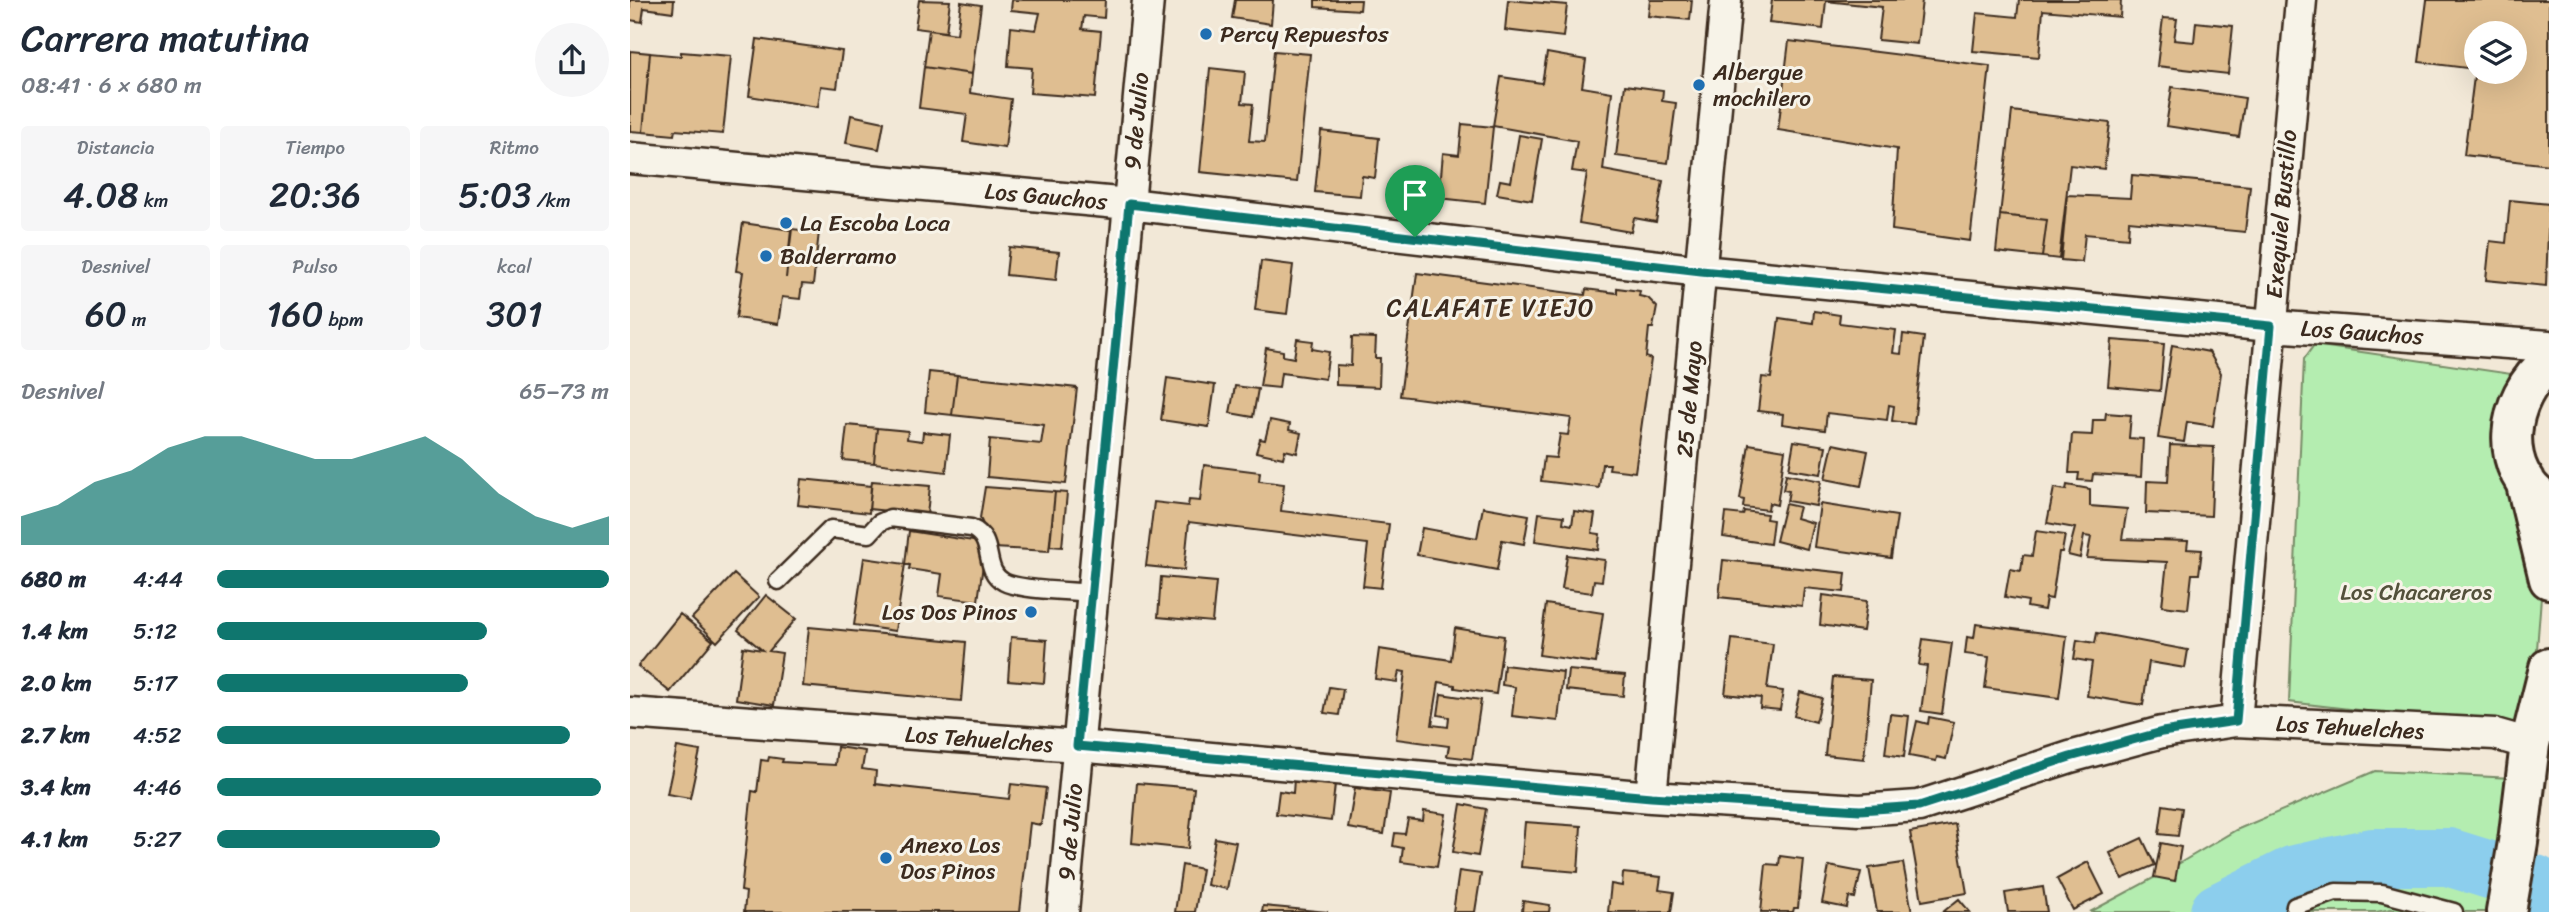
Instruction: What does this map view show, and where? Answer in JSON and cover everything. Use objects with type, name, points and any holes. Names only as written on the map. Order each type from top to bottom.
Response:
[{"type":"street","name":"9 de Julio","points":[[1063,912],[1148,0]]},
{"type":"street","name":"25 de Mayo","points":[[1651,797],[1726,0]]},
{"type":"street","name":"Exequiel Bustillo","points":[[2236,721],[2301,0]]},
{"type":"street","name":"Los Gauchos","points":[[630,158],[1129,204],[1701,271],[2271,326],[2549,346]]},
{"type":"street","points":[[2549,363],[2534,375],[2518,399],[2512,426],[2514,454],[2537,492],[2549,579]]},
{"type":"street","points":[[2505,912],[2518,842],[2530,744],[2549,668]]},
{"type":"street","name":"Los Tehuelches","points":[[630,713],[1077,746],[1651,797],[1860,810],[1919,806],[2070,757],[2149,736],[2236,721],[2495,734],[2530,744]]},
{"type":"lane","points":[[778,580],[831,529],[869,534],[879,523],[890,518],[975,530],[985,538],[992,570],[1004,582],[1092,593]]},
{"type":"lane","points":[[2294,912],[2295,906],[2336,892],[2382,893],[2454,912]]},
{"type":"green space","name":"Los Chacareros","points":[[2314,345],[2525,376],[2534,557],[2541,597],[2536,662],[2521,729],[2289,702],[2304,359]]},
{"type":"green space","points":[[2375,771],[2512,778],[2489,912],[2403,912],[2391,909],[2376,912],[2090,912],[2236,830]]},
{"type":"building","points":[[630,0],[674,0],[673,12],[644,8],[642,22],[630,20]]},
{"type":"building","points":[[919,0],[950,1],[946,32],[915,28]]},
{"type":"building","points":[[1012,0],[1105,0],[1104,18],[1084,16],[1082,29],[1101,31],[1095,98],[1030,93],[1032,68],[1008,66],[1011,27],[1036,30],[1040,13],[1011,10]]},
{"type":"building","points":[[1235,0],[1273,0],[1271,24],[1232,18]]},
{"type":"building","points":[[1315,0],[1361,0],[1360,10],[1315,7]]},
{"type":"building","points":[[1508,0],[1567,5],[1563,37],[1505,30]]},
{"type":"building","points":[[1650,0],[1692,0],[1690,20],[1648,16]]},
{"type":"building","points":[[1772,0],[1922,0],[1917,44],[1878,40],[1882,7],[1826,1],[1823,29],[1769,23]]},
{"type":"building","points":[[2019,0],[2121,0],[2120,17],[2043,10],[2039,57],[1973,51],[1977,13],[2017,17]]},
{"type":"building","points":[[2427,0],[2549,0],[2549,165],[2464,155],[2473,84],[2527,84],[2527,21],[2464,21],[2464,68],[2419,62]]},
{"type":"building","points":[[961,2],[981,5],[972,74],[924,67],[929,30],[957,34]]},
{"type":"building","points":[[2163,18],[2177,19],[2174,40],[2194,42],[2196,22],[2233,26],[2228,74],[2157,66]]},
{"type":"building","points":[[757,39],[842,51],[837,88],[821,86],[818,107],[749,96]]},
{"type":"building","points":[[1789,41],[1990,66],[1970,241],[1892,230],[1897,149],[1778,130]]},
{"type":"building","points":[[630,51],[650,53],[643,132],[630,131]]},
{"type":"building","points":[[1274,51],[1310,54],[1297,182],[1200,172],[1210,68],[1245,72],[1242,103],[1253,104],[1249,141],[1265,142]]},
{"type":"building","points":[[681,52],[731,56],[723,134],[675,130],[674,135],[643,132],[650,53],[681,56]]},
{"type":"building","points":[[1547,53],[1586,60],[1582,87],[1612,92],[1603,170],[1663,181],[1656,222],[1634,218],[1631,232],[1579,223],[1587,173],[1572,171],[1577,141],[1493,126],[1501,77],[1542,83]]},
{"type":"building","points":[[924,67],[972,74],[970,93],[1011,99],[1005,148],[963,142],[967,114],[919,108]]},
{"type":"building","points":[[1625,85],[1663,90],[1662,101],[1676,103],[1668,163],[1616,156]]},
{"type":"building","points":[[2172,87],[2245,98],[2239,137],[2166,126]]},
{"type":"building","points":[[2012,111],[2110,123],[2104,169],[2070,165],[2059,259],[2042,257],[2047,220],[2000,215]]},
{"type":"building","points":[[851,115],[884,122],[879,149],[846,143]]},
{"type":"building","points":[[1462,124],[1493,127],[1485,203],[1439,198],[1443,153],[1459,155]]},
{"type":"building","points":[[1321,131],[1379,138],[1375,178],[1362,176],[1360,196],[1315,192]]},
{"type":"building","points":[[1519,135],[1542,139],[1532,200],[1497,194],[1500,180],[1511,182]]},
{"type":"building","points":[[2132,175],[2250,186],[2245,232],[2129,221],[2128,238],[2085,234],[2082,262],[2061,260],[2067,195],[2130,198]]},
{"type":"building","points":[[2510,200],[2549,204],[2546,286],[2486,280],[2490,241],[2506,243]]},
{"type":"building","points":[[2000,215],[2047,220],[2042,257],[1996,252]]},
{"type":"building","points":[[743,223],[791,230],[786,278],[792,229],[819,232],[813,285],[802,284],[800,299],[782,297],[778,324],[736,318],[743,272],[736,271]]},
{"type":"building","points":[[1009,247],[1059,252],[1056,280],[1006,275]]},
{"type":"building","points":[[1261,261],[1293,265],[1287,314],[1255,310]]},
{"type":"building","points":[[1417,273],[1585,295],[1586,289],[1617,293],[1617,288],[1640,291],[1639,296],[1648,298],[1657,307],[1653,328],[1649,328],[1646,357],[1651,359],[1635,472],[1609,469],[1610,464],[1602,464],[1599,488],[1541,481],[1544,457],[1556,458],[1560,434],[1568,435],[1571,418],[1400,396]]},
{"type":"building","points":[[1814,311],[1840,315],[1839,323],[1896,330],[1893,353],[1901,354],[1903,334],[1924,337],[1914,424],[1892,421],[1894,406],[1889,405],[1887,420],[1827,413],[1825,430],[1782,424],[1783,414],[1758,411],[1762,377],[1771,378],[1779,318],[1813,323]]},
{"type":"building","points":[[1352,337],[1376,338],[1375,358],[1380,358],[1379,387],[1336,385],[1336,365],[1351,366]]},
{"type":"building","points":[[1297,339],[1313,341],[1312,349],[1329,352],[1325,379],[1281,373],[1279,388],[1260,386],[1266,348],[1283,351],[1283,356],[1294,358]]},
{"type":"building","points":[[2112,340],[2164,344],[2160,391],[2108,386]]},
{"type":"building","points":[[2172,345],[2209,352],[2221,373],[2213,426],[2187,422],[2184,442],[2158,438]]},
{"type":"building","points":[[929,372],[957,375],[952,415],[925,412]]},
{"type":"building","points":[[957,375],[1077,388],[1066,484],[987,477],[990,439],[1041,444],[1044,425],[952,415]]},
{"type":"building","points":[[1167,378],[1215,385],[1209,427],[1161,420]]},
{"type":"building","points":[[1235,386],[1258,389],[1253,417],[1230,413]]},
{"type":"building","points":[[2106,413],[2131,415],[2129,438],[2143,439],[2141,477],[2093,474],[2092,481],[2078,480],[2079,473],[2069,473],[2072,434],[2092,435],[2093,420],[2105,420]]},
{"type":"building","points":[[1270,420],[1290,424],[1289,430],[1301,433],[1297,453],[1285,450],[1283,458],[1256,452],[1260,439],[1265,440]]},
{"type":"building","points":[[847,425],[877,428],[874,463],[843,460]]},
{"type":"building","points":[[877,428],[908,431],[907,439],[922,441],[923,432],[950,435],[946,472],[874,463]]},
{"type":"building","points":[[1794,441],[1826,446],[1821,474],[1789,469]]},
{"type":"building","points":[[1749,444],[1785,450],[1777,505],[1769,503],[1768,510],[1743,507],[1744,500],[1740,499]]},
{"type":"building","points":[[1833,444],[1868,451],[1861,486],[1825,479]]},
{"type":"building","points":[[2170,445],[2214,447],[2211,516],[2146,513],[2147,481],[2168,482]]},
{"type":"building","points":[[1204,465],[1260,472],[1259,481],[1284,484],[1281,511],[1389,524],[1381,588],[1363,586],[1368,544],[1189,522],[1184,570],[1146,566],[1154,502],[1188,506],[1189,500],[1200,501]]},
{"type":"building","points":[[1786,474],[1821,481],[1816,506],[1787,501],[1789,491],[1783,490]]},
{"type":"building","points":[[801,479],[871,486],[869,513],[798,505]]},
{"type":"building","points":[[872,481],[930,486],[927,515],[869,509]]},
{"type":"building","points":[[2067,485],[2090,489],[2090,506],[2127,509],[2122,539],[2188,541],[2187,549],[2202,550],[2199,574],[2192,574],[2188,609],[2162,606],[2167,562],[2087,558],[2091,537],[2084,536],[2080,558],[2068,555],[2075,528],[2047,523],[2054,488],[2066,490]]},
{"type":"building","points":[[985,487],[1055,492],[1049,551],[994,548],[980,518]]},
{"type":"building","points":[[1055,492],[1067,493],[1062,547],[1050,546]]},
{"type":"building","points":[[1785,504],[1799,507],[1796,518],[1813,523],[1807,549],[1776,541]]},
{"type":"building","points":[[1820,504],[1897,516],[1891,558],[1814,547]]},
{"type":"building","points":[[1483,507],[1529,515],[1524,544],[1502,540],[1497,570],[1417,555],[1422,528],[1477,538]]},
{"type":"building","points":[[1574,511],[1595,514],[1592,533],[1600,534],[1598,550],[1535,541],[1539,513],[1564,516],[1563,523],[1572,525]]},
{"type":"building","points":[[1744,511],[1767,514],[1766,519],[1773,520],[1770,544],[1723,537],[1726,513],[1743,515]]},
{"type":"building","points":[[909,531],[986,543],[978,601],[939,596],[942,574],[909,569],[910,565],[905,564]]},
{"type":"building","points":[[2036,531],[2065,535],[2062,552],[2059,552],[2052,599],[2046,598],[2044,610],[2027,607],[2028,601],[2005,597],[2010,569],[2021,571],[2023,555],[2032,556]]},
{"type":"building","points":[[1567,555],[1605,560],[1602,581],[1594,580],[1592,593],[1562,589]]},
{"type":"building","points":[[864,558],[905,564],[895,631],[854,625]]},
{"type":"building","points":[[1723,560],[1846,573],[1844,592],[1804,588],[1802,606],[1719,597]]},
{"type":"building","points":[[734,574],[759,597],[717,642],[692,618]]},
{"type":"building","points":[[1161,577],[1216,582],[1212,622],[1158,617]]},
{"type":"building","points":[[766,595],[796,619],[769,651],[782,653],[774,705],[736,699],[743,647],[762,650],[738,630]]},
{"type":"building","points":[[1823,595],[1867,601],[1863,631],[1820,625]]},
{"type":"building","points":[[1546,604],[1603,613],[1596,663],[1539,655]]},
{"type":"building","points":[[680,614],[713,641],[670,692],[638,666]]},
{"type":"building","points":[[1976,624],[2067,636],[2059,698],[1985,688],[1989,657],[1965,654],[1967,637],[1974,638]]},
{"type":"building","points":[[809,627],[966,642],[961,701],[803,686]]},
{"type":"building","points":[[1455,628],[1504,636],[1496,694],[1455,688],[1455,685],[1439,682],[1432,725],[1448,727],[1449,717],[1438,715],[1441,694],[1481,700],[1472,759],[1447,756],[1449,746],[1396,739],[1405,672],[1399,671],[1397,682],[1375,679],[1379,649],[1451,660]]},
{"type":"building","points":[[2097,633],[2188,650],[2185,668],[2149,662],[2143,705],[2087,696],[2092,662],[2074,659],[2077,640],[2095,643]]},
{"type":"building","points":[[1011,637],[1047,640],[1044,683],[1008,680]]},
{"type":"building","points":[[1732,639],[1773,644],[1767,689],[1783,691],[1780,710],[1760,708],[1761,698],[1725,694]]},
{"type":"building","points":[[1923,639],[1952,643],[1942,714],[1921,711],[1927,666],[1919,665]]},
{"type":"building","points":[[1504,665],[1563,672],[1558,721],[1512,716],[1515,687],[1502,685]]},
{"type":"building","points":[[1568,670],[1625,675],[1623,696],[1566,690]]},
{"type":"building","points":[[1833,677],[1871,680],[1864,759],[1825,755]]},
{"type":"building","points":[[1329,687],[1343,689],[1339,715],[1324,713]]},
{"type":"building","points":[[1800,692],[1822,698],[1816,722],[1794,716]]},
{"type":"building","points":[[1890,714],[1909,716],[1904,757],[1885,754]]},
{"type":"building","points":[[1929,717],[1954,722],[1946,759],[1937,757],[1936,761],[1909,756],[1917,721],[1928,724]]},
{"type":"building","points":[[677,747],[700,751],[690,798],[667,794]]},
{"type":"building","name":"Anexo Los Dos Pinos","points":[[837,747],[865,751],[862,769],[876,771],[875,784],[1009,799],[1011,784],[1046,788],[1041,825],[1030,823],[1020,912],[744,912],[746,892],[741,891],[752,791],[757,792],[761,760],[768,761],[769,757],[783,759],[782,762],[835,765]]},
{"type":"building","points":[[1294,779],[1335,784],[1331,821],[1276,814],[1279,791],[1293,793]]},
{"type":"building","points":[[1137,783],[1194,788],[1188,849],[1132,843]]},
{"type":"building","points":[[1355,788],[1390,793],[1384,834],[1348,828]]},
{"type":"building","points":[[1461,804],[1486,809],[1478,856],[1453,852]]},
{"type":"building","points":[[2163,805],[2182,808],[2178,836],[2159,834]]},
{"type":"building","points":[[1424,811],[1446,814],[1437,867],[1401,862],[1403,848],[1393,846],[1395,833],[1405,834],[1408,819],[1423,821]]},
{"type":"building","points":[[1525,822],[1581,826],[1578,872],[1521,867]]},
{"type":"building","points":[[1955,824],[1967,893],[1922,901],[1910,832]]},
{"type":"building","points":[[1215,838],[1236,842],[1227,889],[1207,885]]},
{"type":"building","points":[[2142,838],[2155,865],[2122,879],[2110,853]]},
{"type":"building","points":[[2161,843],[2181,847],[2175,881],[2154,877]]},
{"type":"building","points":[[1780,856],[1803,859],[1798,908],[1794,908],[1793,912],[1761,912],[1766,864],[1779,865]]},
{"type":"building","points":[[2088,862],[2104,894],[2073,910],[2057,879]]},
{"type":"building","points":[[1903,863],[1912,912],[1877,912],[1869,868]]},
{"type":"building","points":[[1182,865],[1202,869],[1195,912],[1175,912]]},
{"type":"building","points":[[1829,866],[1861,872],[1855,898],[1849,897],[1847,908],[1822,903]]},
{"type":"building","points":[[1459,871],[1481,874],[1475,912],[1453,912]]},
{"type":"building","points":[[1623,873],[1661,877],[1659,890],[1674,892],[1671,912],[1608,912],[1611,884],[1622,886]]},
{"type":"building","points":[[2043,887],[2047,912],[2008,912],[2005,893]]},
{"type":"building","points":[[1959,899],[1970,912],[1943,912]]},
{"type":"building","points":[[1523,901],[1550,905],[1549,912],[1522,912]]},
{"type":"building","points":[[1263,906],[1328,912],[1262,912]]},
{"type":"waterway","points":[[2219,912],[2295,874],[2372,857],[2448,857],[2535,884],[2549,892]]},
{"type":"place","name":"Percy Repuestos","points":[[1206,34]]},
{"type":"place","name":"Albergue mochilero","points":[[1699,85]]},
{"type":"place","name":"La Escoba Loca","points":[[786,223]]},
{"type":"place","name":"Balderramo","points":[[766,256]]},
{"type":"place","name":"Los Dos Pinos","points":[[1031,612]]},
{"type":"place","name":"Anexo Los Dos Pinos","points":[[886,858]]},
{"type":"district","name":"CALAFATE VIEJO","points":[[1491,308]]},
{"type":"route","points":[[1129,204],[1415,237],[1701,271],[2271,326],[2236,721],[2162,732],[2070,757],[1919,806],[1860,810],[1651,797],[1077,746],[1129,204]]}]
